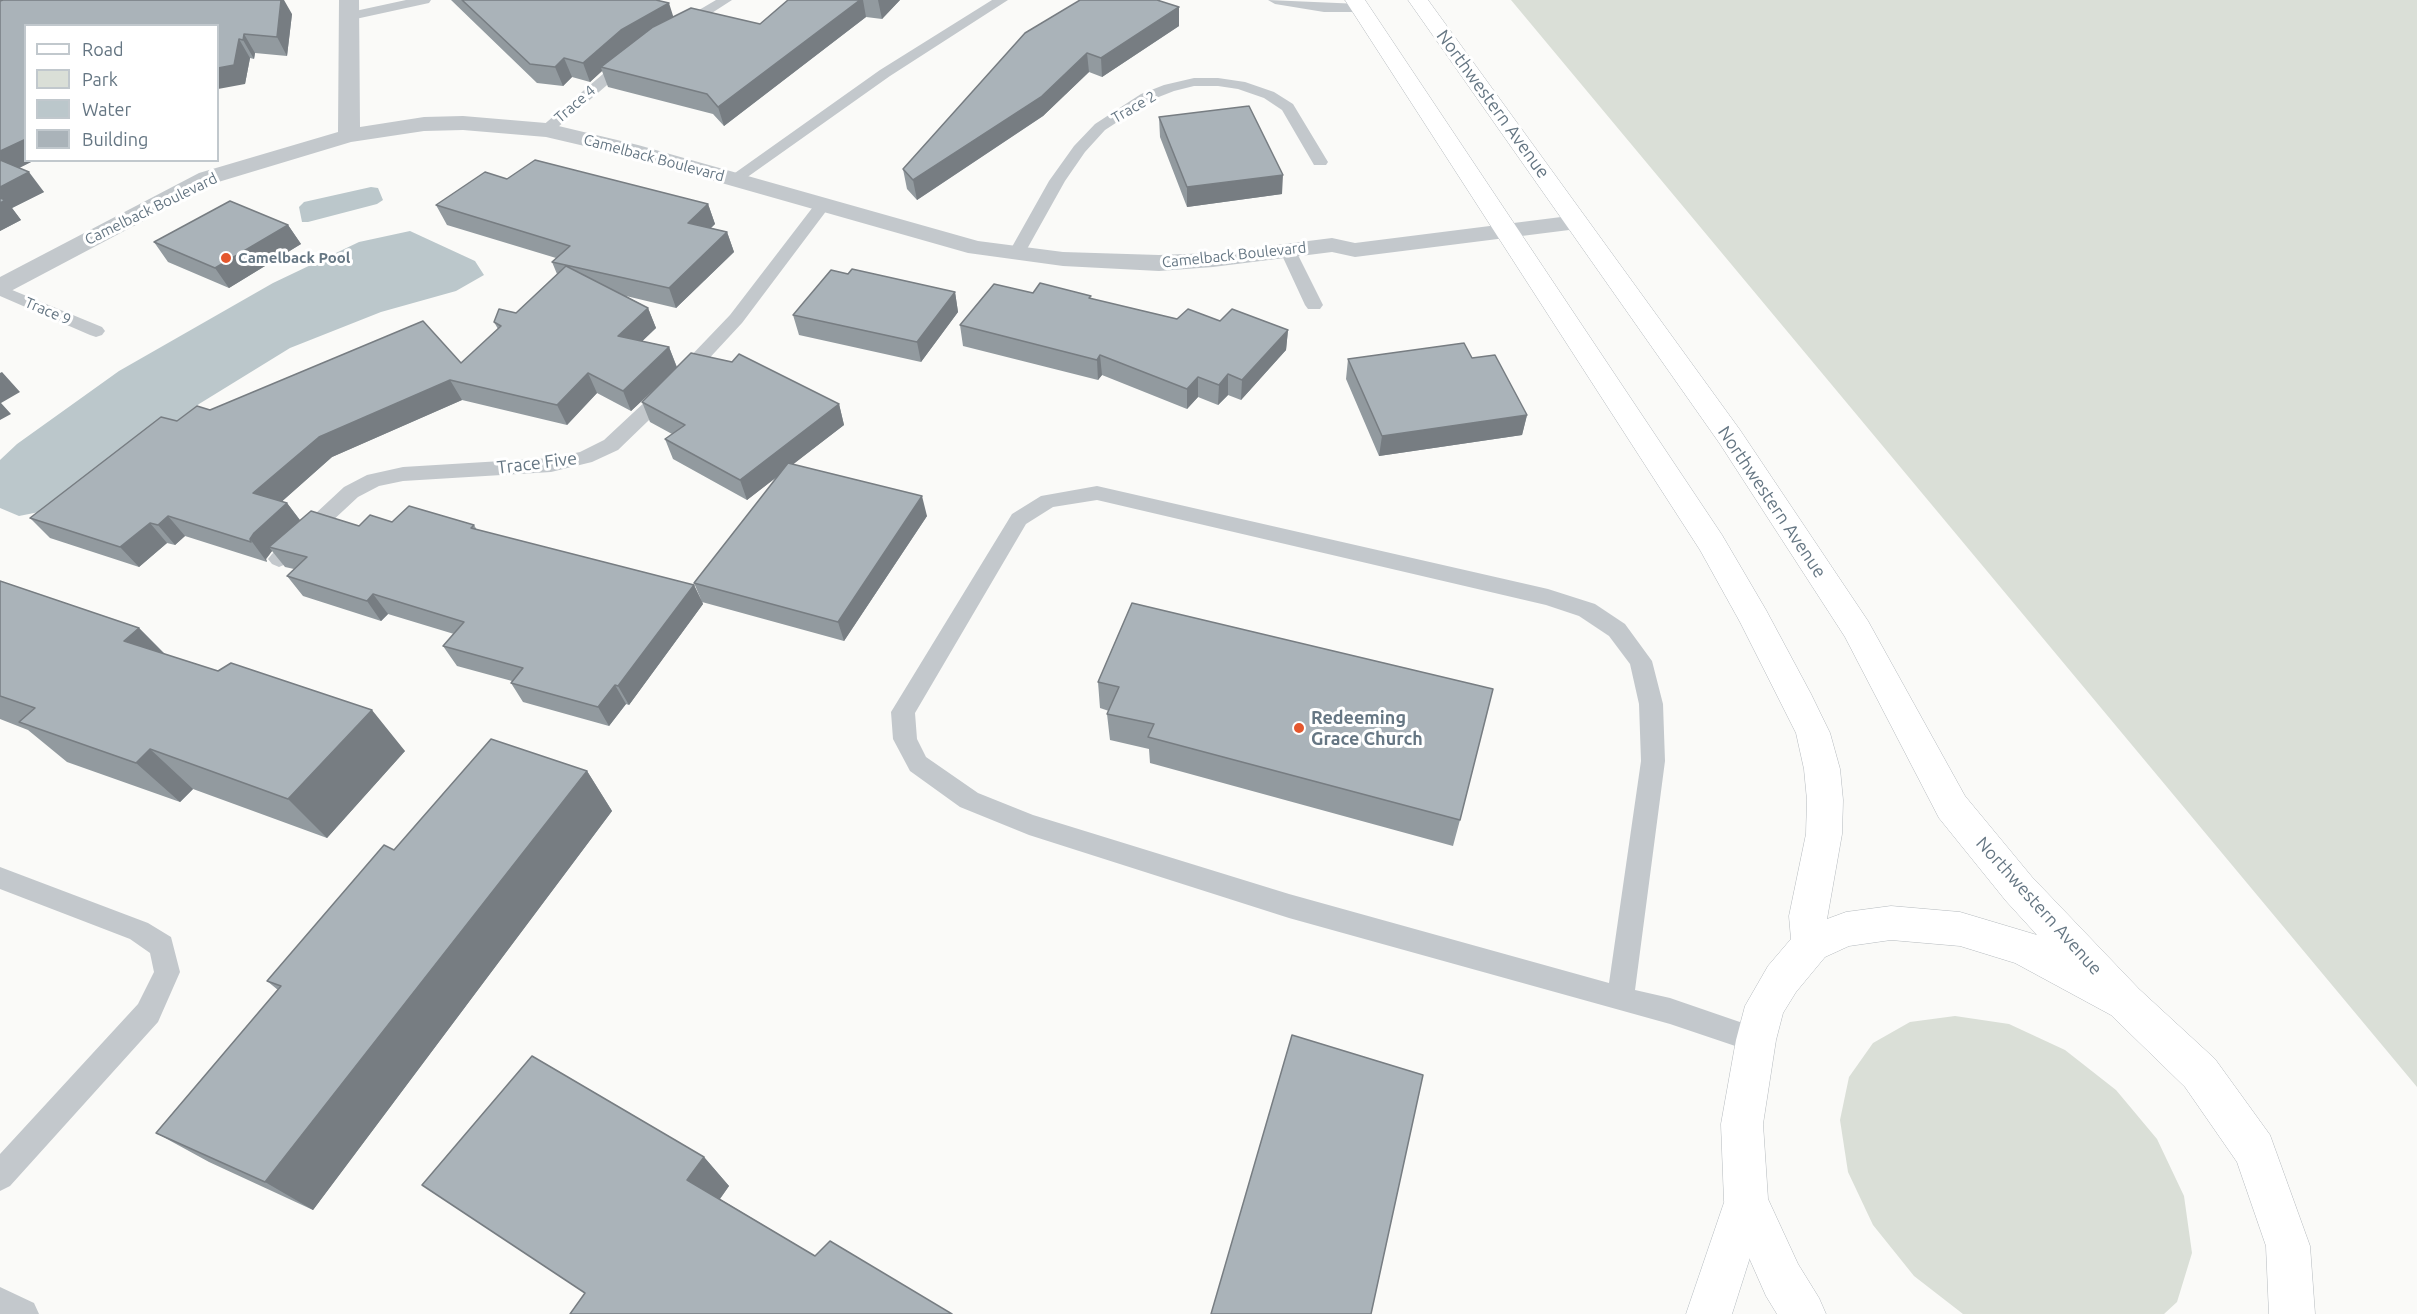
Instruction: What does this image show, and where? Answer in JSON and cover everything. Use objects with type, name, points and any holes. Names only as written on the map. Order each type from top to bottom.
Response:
[{"type":"main road","name":"Northwestern Avenue","points":[[1418,0],[1711,543],[1755,619],[1813,733],[1822,769],[1825,800],[1824,834],[1808,916],[1811,944]]},
{"type":"main road","name":"Northwestern Avenue","points":[[1358,4],[1533,212],[1730,437],[1857,630],[1952,807],[2019,889],[2125,1002]]},
{"type":"main road","points":[[1803,1314],[1782,1280],[1746,1201],[1742,1124],[1756,1040],[1765,1006],[1782,979],[1811,944],[1846,929],[1891,923],[1960,929],[2024,948],[2125,1002],[2200,1073],[2255,1150],[2288,1246],[2292,1314]]},
{"type":"main road","points":[[1708,1314],[1746,1201]]},
{"type":"street","points":[[350,8],[350,136]]},
{"type":"street","name":"Camelback Boulevard","points":[[0,289],[207,178],[350,136],[424,124],[463,123],[546,130],[630,150],[957,243],[1016,254],[1063,259],[1159,263],[1213,260],[1332,245],[1354,250],[1533,212]]},
{"type":"lane","points":[[350,8],[424,0]]},
{"type":"lane","points":[[673,31],[725,0]]},
{"type":"lane","points":[[733,180],[885,73],[1001,0]]},
{"type":"lane","points":[[1275,0],[1324,8],[1358,4]]},
{"type":"lane","name":"Trace 4","points":[[546,130],[644,47]]},
{"type":"lane","name":"Trace 2","points":[[1016,254],[1057,181],[1079,149],[1100,127],[1125,110],[1146,97],[1169,88],[1194,82],[1218,82],[1240,85],[1269,95],[1288,107],[1320,162]]},
{"type":"lane","name":"Trace Five","points":[[279,559],[351,492],[374,480],[403,474],[551,465],[585,457],[611,445],[670,389],[735,319],[822,206]]},
{"type":"lane","points":[[1288,251],[1314,306]]},
{"type":"lane","name":"Trace 9","points":[[0,289],[96,331]]},
{"type":"lane","points":[[1620,999],[1653,761],[1651,704],[1641,661],[1617,630],[1587,610],[1548,597],[1097,493],[1048,501],[1019,519],[903,712],[905,739],[918,764],[969,800],[1029,824],[1290,906],[1620,999],[1670,1011],[1756,1040]]},
{"type":"lane","points":[[0,878],[139,931],[162,946],[167,972],[148,1013],[0,1176]]},
{"type":"lane","points":[[0,1303],[23,1314]]},
{"type":"green space","points":[[1511,0],[2417,0],[2417,1087]]},
{"type":"green space","points":[[1955,1016],[2009,1024],[2065,1050],[2116,1090],[2157,1139],[2184,1196],[2192,1253],[2177,1302],[2164,1314],[1963,1314],[1914,1276],[1873,1225],[1848,1172],[1840,1120],[1849,1077],[1873,1043],[1910,1022]]},
{"type":"water","points":[[371,187],[378,188],[383,200],[377,204],[302,222],[299,207],[304,202]]},
{"type":"water","points":[[410,231],[475,261],[484,275],[456,291],[381,312],[290,348],[199,404],[153,446],[64,507],[19,516],[0,508],[0,460],[17,444],[119,371],[273,283],[359,242]]},
{"type":"building","points":[[281,0],[277,37],[244,34],[243,40],[239,39],[234,65],[219,68],[219,24],[24,24],[24,140],[0,151],[0,1]]},
{"type":"building","points":[[462,0],[656,0],[669,3],[621,30],[583,63],[564,58],[555,67],[530,64]]},
{"type":"building","points":[[788,0],[860,0],[718,107],[707,94],[601,67],[653,27],[691,8],[760,24]]},
{"type":"building","points":[[1080,0],[1157,0],[1179,7],[1101,58],[1087,53],[1041,97],[913,180],[903,169],[1025,33]]},
{"type":"building","points":[[1249,106],[1283,175],[1187,187],[1159,117]]},
{"type":"building","points":[[0,160],[29,172],[0,187]]},
{"type":"building","points":[[535,160],[708,204],[688,223],[727,232],[669,288],[552,262],[570,246],[436,205],[485,172],[507,179]]},
{"type":"building","points":[[230,201],[288,225],[215,268],[154,242]]},
{"type":"building","points":[[566,266],[648,308],[618,336],[669,347],[623,391],[588,373],[557,405],[450,380],[319,437],[253,493],[287,503],[254,533],[250,539],[251,542],[168,516],[158,525],[150,523],[120,547],[30,518],[161,417],[177,421],[197,406],[210,410],[423,321],[461,363],[501,326],[494,322],[499,309],[516,313]]},
{"type":"building","points":[[852,269],[955,292],[917,342],[793,315],[831,270],[848,274]]},
{"type":"building","points":[[1040,283],[1091,296],[1089,298],[1177,319],[1188,309],[1220,321],[1232,309],[1288,330],[1242,380],[1228,374],[1219,385],[1198,377],[1187,389],[1100,355],[1097,360],[960,325],[994,284],[1033,293]]},
{"type":"building","points":[[1464,343],[1472,358],[1495,355],[1527,415],[1382,436],[1348,359]]},
{"type":"building","points":[[691,353],[732,362],[739,354],[839,404],[740,480],[665,439],[685,425],[642,402]]},
{"type":"building","points":[[788,463],[922,496],[838,622],[694,583]]},
{"type":"building","points":[[409,506],[474,525],[471,528],[694,585],[618,686],[615,685],[598,707],[511,683],[523,668],[443,646],[464,622],[373,594],[367,601],[287,576],[307,557],[269,547],[311,511],[359,526],[370,515],[392,522]]},
{"type":"building","points":[[0,581],[139,628],[124,641],[218,671],[231,663],[372,710],[288,799],[150,749],[136,763],[19,722],[35,708],[0,696]]},
{"type":"building","name":"Redeeming Grace Church","points":[[1132,603],[1493,689],[1460,820],[1148,737],[1154,724],[1107,714],[1119,687],[1098,682]]},
{"type":"building","points":[[491,739],[587,771],[265,1182],[156,1133],[281,986],[267,981],[384,845],[394,850]]},
{"type":"building","points":[[1292,1035],[1423,1075],[1371,1314],[1211,1314]]},
{"type":"building","points":[[532,1056],[704,1157],[687,1180],[815,1256],[830,1241],[952,1314],[570,1314],[585,1293],[422,1185]]},
{"type":"place","name":"Camelback Pool","points":[[226,258]]},
{"type":"place","name":"Redeeming Grace Church","points":[[1299,728]]}]
